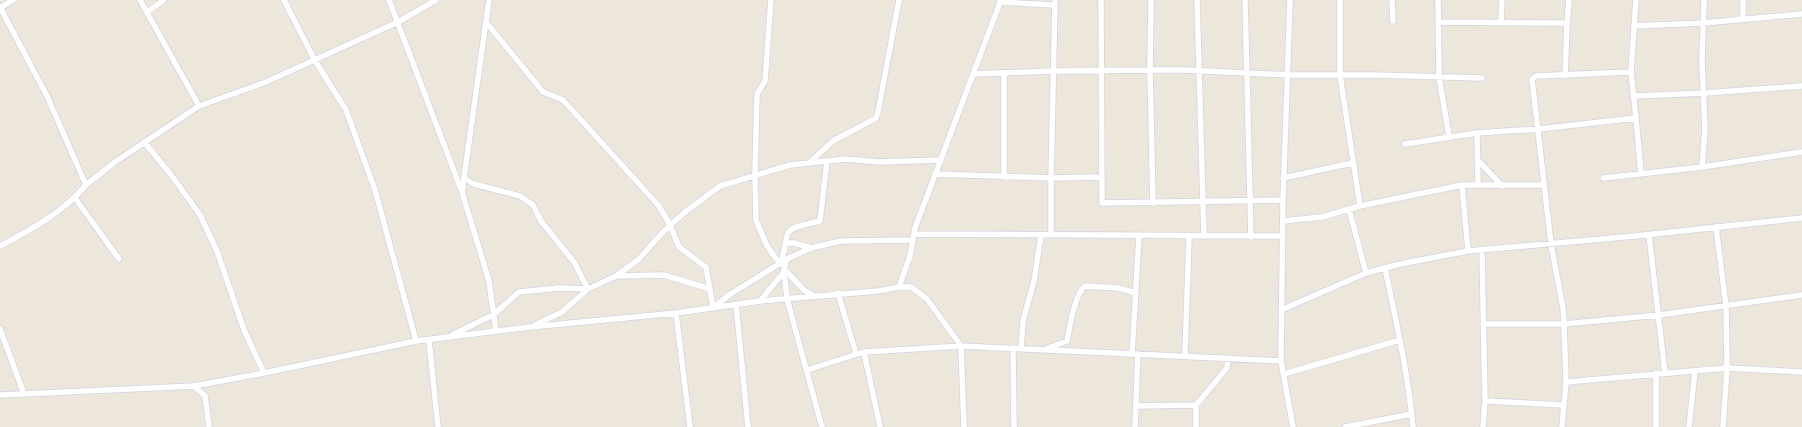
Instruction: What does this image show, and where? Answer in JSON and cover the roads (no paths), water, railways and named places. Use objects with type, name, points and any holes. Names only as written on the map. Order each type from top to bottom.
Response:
[{"type":"street","points":[[13,0],[0,8],[47,96],[86,185]]},
{"type":"street","points":[[140,0],[199,106]]},
{"type":"street","points":[[147,12],[164,0]]},
{"type":"street","points":[[284,0],[314,59],[346,110],[375,190],[416,341]]},
{"type":"street","points":[[389,0],[462,192],[489,281],[496,331]]},
{"type":"street","points":[[0,246],[20,235],[75,198],[86,185],[115,162],[199,106],[266,82],[398,22],[436,0]]},
{"type":"street","points":[[462,192],[489,0]]},
{"type":"street","points":[[771,0],[765,81],[757,94],[755,174],[756,220],[767,246],[780,264]]},
{"type":"street","points":[[808,163],[833,141],[876,118],[899,0]]},
{"type":"street","points":[[1102,0],[1100,70],[1102,203],[1283,200]]},
{"type":"street","points":[[1151,0],[1150,70],[1153,203]]},
{"type":"street","points":[[1197,0],[1204,236]]},
{"type":"street","points":[[1245,0],[1251,237]]},
{"type":"street","points":[[1290,0],[1289,75],[1283,200],[1281,361],[1293,427]]},
{"type":"street","points":[[1340,0],[1340,75],[1352,163],[1360,206]]},
{"type":"street","points":[[1392,0],[1393,21]]},
{"type":"street","points":[[1438,0],[1439,77],[1449,136]]},
{"type":"street","points":[[1502,0],[1502,21]]},
{"type":"street","points":[[1565,76],[1569,0]]},
{"type":"street","points":[[1636,0],[1631,72],[1642,174]]},
{"type":"street","points":[[1702,167],[1705,129],[1705,94],[1702,61],[1704,0]]},
{"type":"street","points":[[1743,0],[1743,19]]},
{"type":"street","points":[[899,287],[935,174],[1001,1],[1055,2],[1051,235]]},
{"type":"street","points":[[1634,26],[1802,14]]},
{"type":"street","points":[[1439,22],[1502,21],[1567,23]]},
{"type":"street","points":[[486,22],[543,92],[563,100],[659,206],[679,247],[706,267],[713,308]]},
{"type":"street","points":[[974,74],[1100,70],[1184,70],[1247,74],[1482,78]]},
{"type":"street","points":[[1562,427],[1566,382],[1563,308],[1551,244],[1539,129],[1532,80],[1536,76],[1565,76],[1631,72]]},
{"type":"street","points":[[1004,73],[1004,177]]},
{"type":"street","points":[[1634,96],[1705,94],[1802,86]]},
{"type":"street","points":[[1405,144],[1449,136],[1539,129],[1636,118]]},
{"type":"street","points":[[1477,133],[1478,184]]},
{"type":"street","points":[[144,142],[172,176],[200,215],[217,251],[244,330],[264,373]]},
{"type":"street","points":[[1603,178],[1702,167],[1802,152]]},
{"type":"street","points":[[1477,159],[1502,186]]},
{"type":"street","points":[[530,327],[562,312],[588,289],[616,276],[639,259],[685,212],[720,186],[755,174],[790,165],[846,160],[879,162],[940,160]]},
{"type":"street","points":[[780,264],[787,233],[793,227],[820,221],[827,161]]},
{"type":"street","points":[[1284,178],[1352,163]]},
{"type":"street","points":[[935,174],[1051,178],[1101,176]]},
{"type":"street","points":[[464,178],[474,184],[520,196],[533,205],[541,221],[574,262],[588,289]]},
{"type":"street","points":[[1283,221],[1322,217],[1360,206],[1462,185],[1544,185]]},
{"type":"street","points":[[1462,185],[1468,251]]},
{"type":"street","points":[[75,198],[119,259]]},
{"type":"street","points":[[1349,209],[1366,273]]},
{"type":"street","points":[[1281,310],[1366,273],[1468,251],[1649,235],[1802,218]]},
{"type":"street","points":[[1716,227],[1726,306],[1727,368],[1723,427]]},
{"type":"street","points":[[1021,348],[1023,321],[1034,281],[1041,235]]},
{"type":"street","points":[[713,308],[728,295],[787,259],[811,248],[841,241],[914,237],[1041,235],[1283,236]]},
{"type":"street","points":[[1649,235],[1665,373]]},
{"type":"street","points":[[1135,427],[1137,406],[1135,354],[1136,293],[1139,236]]},
{"type":"street","points":[[1185,356],[1189,236]]},
{"type":"street","points":[[785,243],[794,243],[811,248]]},
{"type":"street","points":[[1482,250],[1482,324],[1485,401],[1484,427]]},
{"type":"street","points":[[760,301],[783,272],[787,259]]},
{"type":"street","points":[[1385,268],[1400,340],[1413,427]]},
{"type":"street","points":[[784,269],[804,290],[814,296]]},
{"type":"street","points":[[784,269],[787,299],[822,427]]},
{"type":"street","points":[[616,276],[664,275],[710,289]]},
{"type":"street","points":[[1047,349],[1067,341],[1077,302],[1081,290],[1085,286],[1118,288],[1136,293]]},
{"type":"street","points":[[0,395],[194,386],[416,341],[530,327],[676,313],[760,301],[911,287],[927,299],[961,346],[964,427]]},
{"type":"street","points":[[446,338],[493,315],[519,292],[559,288],[588,289]]},
{"type":"street","points":[[838,293],[856,354]]},
{"type":"street","points":[[1482,324],[1564,324],[1659,315],[1802,295]]},
{"type":"street","points":[[736,304],[748,427]]},
{"type":"street","points":[[676,313],[690,427]]},
{"type":"street","points":[[0,329],[24,394]]},
{"type":"street","points":[[430,340],[438,427]]},
{"type":"street","points":[[1284,374],[1400,340]]},
{"type":"street","points":[[807,370],[864,352],[961,346],[1281,361]]},
{"type":"street","points":[[1013,348],[1014,427]]},
{"type":"street","points":[[864,352],[880,427]]},
{"type":"street","points":[[1196,427],[1196,405],[1228,368],[1228,359]]},
{"type":"street","points":[[1566,382],[1727,368],[1802,372]]},
{"type":"street","points":[[1689,427],[1695,371]]},
{"type":"street","points":[[1656,374],[1656,427]]},
{"type":"street","points":[[194,386],[205,396],[209,427]]},
{"type":"street","points":[[1485,401],[1564,405]]},
{"type":"street","points":[[1137,406],[1196,405]]},
{"type":"street","points":[[1344,427],[1412,414]]}]
